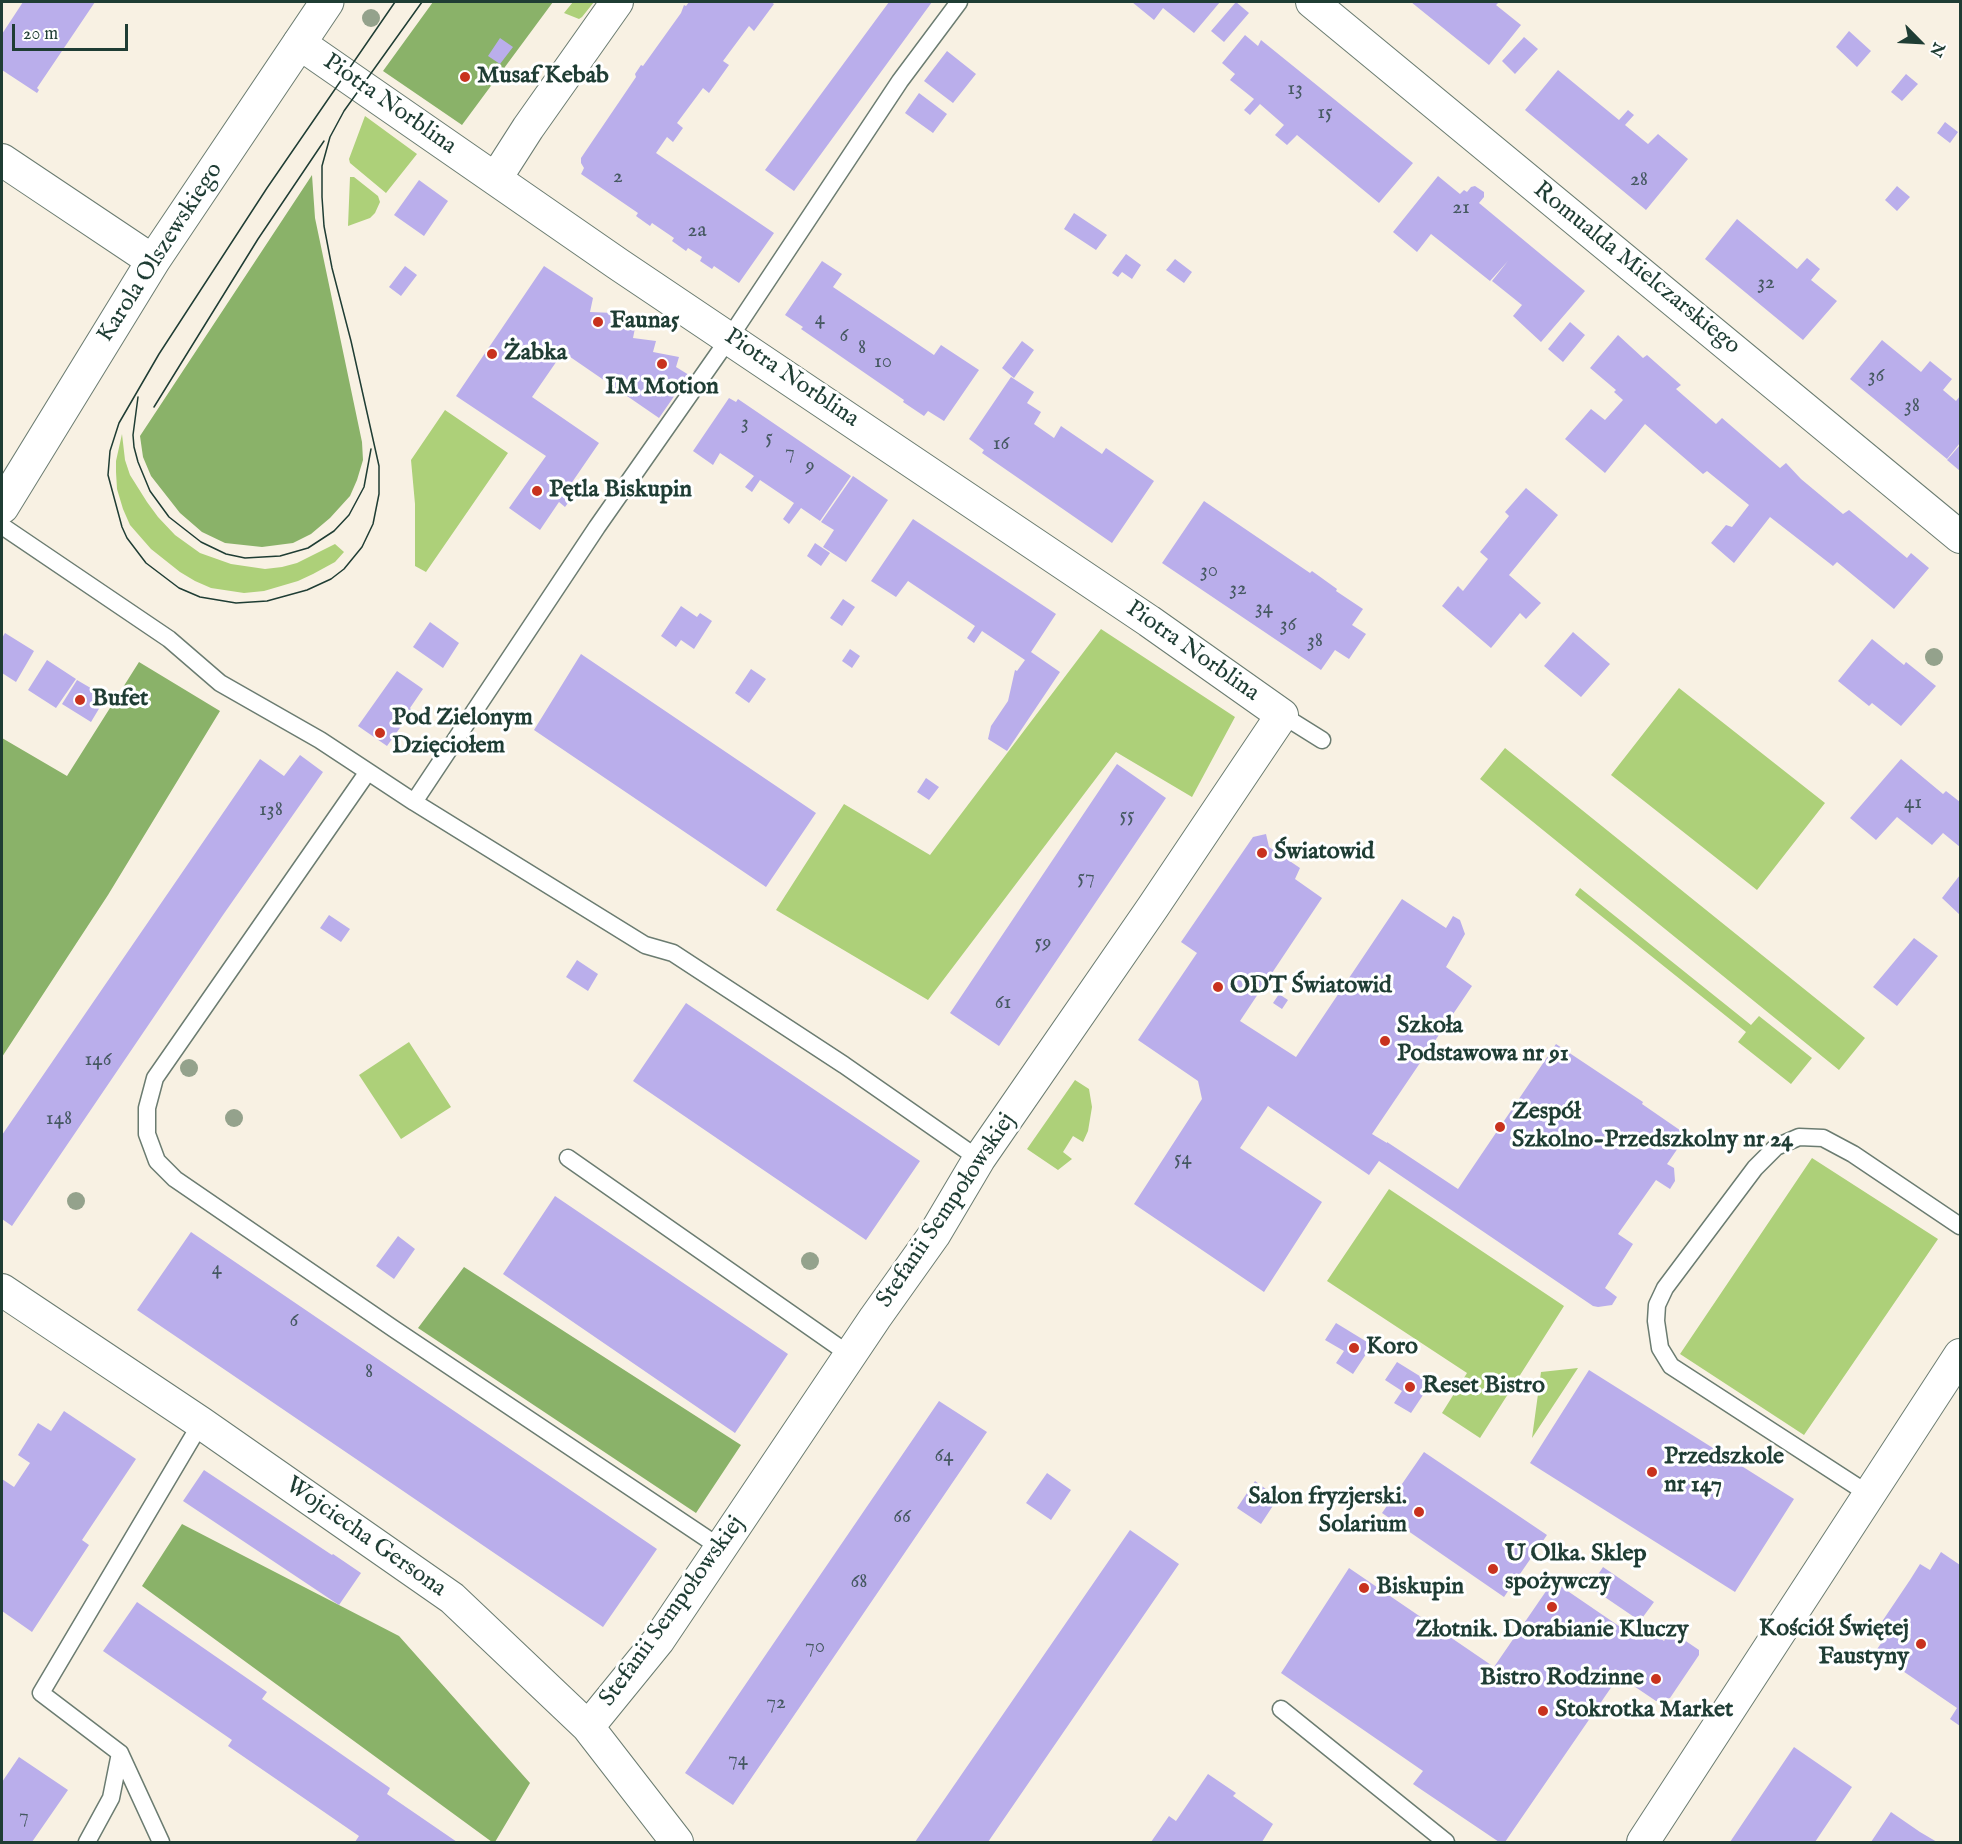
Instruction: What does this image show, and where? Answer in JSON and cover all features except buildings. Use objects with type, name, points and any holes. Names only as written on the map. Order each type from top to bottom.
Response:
[{"type":"street","name":"Karola Olszewskiego","points":[[2,507],[153,261],[327,2]]},
{"type":"street","points":[[496,178],[528,128],[617,2]]},
{"type":"street","name":"Romualda Mielczarskiego","points":[[1312,2],[1960,537]]},
{"type":"street","name":"Piotra Norblina","points":[[299,43],[618,264],[730,337],[1149,621],[1295,723]]},
{"type":"street","points":[[2,160],[153,261]]},
{"type":"street","name":"Stefanii Sempołowskiej","points":[[588,1727],[658,1641],[850,1355],[934,1235],[979,1159],[1153,907],[1295,723]]},
{"type":"street","name":"Wojciecha Gersona","points":[[2,1290],[201,1424],[452,1598],[588,1727],[677,1842]]},
{"type":"street","points":[[1643,1842],[1960,1356]]},
{"type":"lane","points":[[414,802],[597,527],[730,337],[900,81],[959,2]]},
{"type":"lane","points":[[2,526],[169,639],[220,683],[320,740],[367,773],[645,945],[673,953],[844,1065],[979,1159]]},
{"type":"lane","points":[[1295,723],[1322,740]]},
{"type":"lane","points":[[367,773],[156,1078],[147,1108],[147,1134],[157,1161],[175,1179],[721,1548]]},
{"type":"lane","points":[[1870,1495],[1671,1366],[1660,1347],[1656,1321],[1657,1305],[1665,1288],[1755,1168],[1776,1147],[1799,1137],[1823,1138],[1853,1154],[1960,1226]]},
{"type":"lane","points":[[568,1158],[850,1355]]},
{"type":"lane","points":[[161,1842],[120,1753],[41,1693],[201,1424]]},
{"type":"lane","points":[[1281,1708],[1446,1842]]},
{"type":"lane","points":[[87,1842],[111,1798],[120,1753]]},
{"type":"green space","points":[[433,2],[553,2],[462,125],[383,71]]},
{"type":"green space","points":[[573,2],[594,2],[579,19],[564,13]]},
{"type":"green space","points":[[365,116],[417,154],[386,193],[350,163],[349,159]]},
{"type":"green space","points":[[312,175],[315,218],[362,442],[363,460],[350,496],[311,534],[293,543],[262,547],[225,543],[202,532],[180,513],[151,476],[143,457],[140,436]]},
{"type":"green space","points":[[350,177],[354,177],[378,196],[380,202],[370,218],[348,226]]},
{"type":"green space","points":[[445,410],[508,453],[426,572],[415,566],[415,504],[411,460]]},
{"type":"green space","points":[[122,434],[125,460],[130,475],[147,502],[175,535],[200,553],[231,564],[265,569],[297,563],[335,544],[344,552],[335,562],[313,574],[264,591],[244,593],[211,588],[195,581],[151,549],[130,525],[117,489],[116,461]]},
{"type":"green space","points":[[1101,629],[1235,717],[1192,797],[1116,752],[928,1000],[776,910],[844,804],[930,855]]},
{"type":"green space","points":[[139,662],[220,711],[108,895],[2,1057],[2,738],[67,776]]},
{"type":"green space","points":[[1679,688],[1825,803],[1757,890],[1611,775]]},
{"type":"green space","points":[[1505,748],[1865,1038],[1839,1070],[1480,779]]},
{"type":"green space","points":[[1580,888],[1751,1025],[1759,1016],[1812,1058],[1791,1084],[1738,1042],[1746,1032],[1575,895]]},
{"type":"green space","points":[[409,1042],[451,1107],[401,1139],[359,1075]]},
{"type":"green space","points":[[1075,1080],[1089,1089],[1092,1107],[1088,1131],[1083,1142],[1073,1136],[1063,1152],[1072,1159],[1058,1170],[1027,1149]]},
{"type":"green space","points":[[1812,1158],[1938,1239],[1804,1435],[1680,1354]]},
{"type":"green space","points":[[1389,1189],[1564,1306],[1480,1438],[1442,1413],[1467,1373],[1327,1281]]},
{"type":"green space","points":[[464,1267],[741,1445],[696,1513],[418,1328]]},
{"type":"green space","points":[[1578,1368],[1532,1438],[1541,1372]]},
{"type":"green space","points":[[182,1524],[399,1636],[530,1783],[495,1842],[142,1586]]},
{"type":"tram line","points":[[395,2],[267,188],[159,354],[119,423],[110,451],[108,475],[127,538],[146,563],[179,588],[200,597],[236,603],[267,601],[307,590],[331,579],[344,569],[362,547],[373,524],[379,494],[379,466],[324,226],[322,166],[330,137],[344,111],[422,2]]},
{"type":"tram line","points":[[154,407],[258,239],[324,141]]},
{"type":"tram line","points":[[138,397],[133,435],[134,447],[150,491],[169,517],[201,542],[226,554],[245,558],[280,556],[308,548],[334,531],[349,515],[364,487],[371,449]]},
{"type":"place","name":"Musaf Kebab","points":[[465,77]]},
{"type":"place","name":"Fauna5","points":[[598,322]]},
{"type":"place","name":"Żabka","points":[[492,354]]},
{"type":"place","name":"IM Motion","points":[[662,364]]},
{"type":"place","name":"Pętla Biskupin","points":[[537,491]]},
{"type":"place","name":"Bufet","points":[[80,700]]},
{"type":"place","name":"Pod Zielonym Dzięciołem","points":[[380,733]]},
{"type":"place","name":"Światowid","points":[[1262,853]]},
{"type":"place","name":"ODT Światowid","points":[[1218,987]]},
{"type":"place","name":"Szkoła Podstawowa nr 91","points":[[1385,1041]]},
{"type":"place","name":"Zespół Szkolno-Przedszkolny nr 24","points":[[1500,1127]]},
{"type":"place","name":"Koro","points":[[1354,1348]]},
{"type":"place","name":"Reset Bistro","points":[[1410,1387]]},
{"type":"place","name":"Przedszkole nr 147","points":[[1652,1472]]},
{"type":"place","name":"Salon fryzjerski. Solarium","points":[[1419,1512]]},
{"type":"place","name":"U Olka. Sklep spożywczy","points":[[1493,1569]]},
{"type":"place","name":"Biskupin","points":[[1364,1588]]},
{"type":"place","name":"Złotnik. Dorabianie Kluczy","points":[[1552,1607]]},
{"type":"place","name":"Kościół Świętej Faustyny","points":[[1921,1644]]},
{"type":"place","name":"Bistro Rodzinne","points":[[1656,1679]]},
{"type":"place","name":"Stokrotka Market","points":[[1543,1711]]}]
